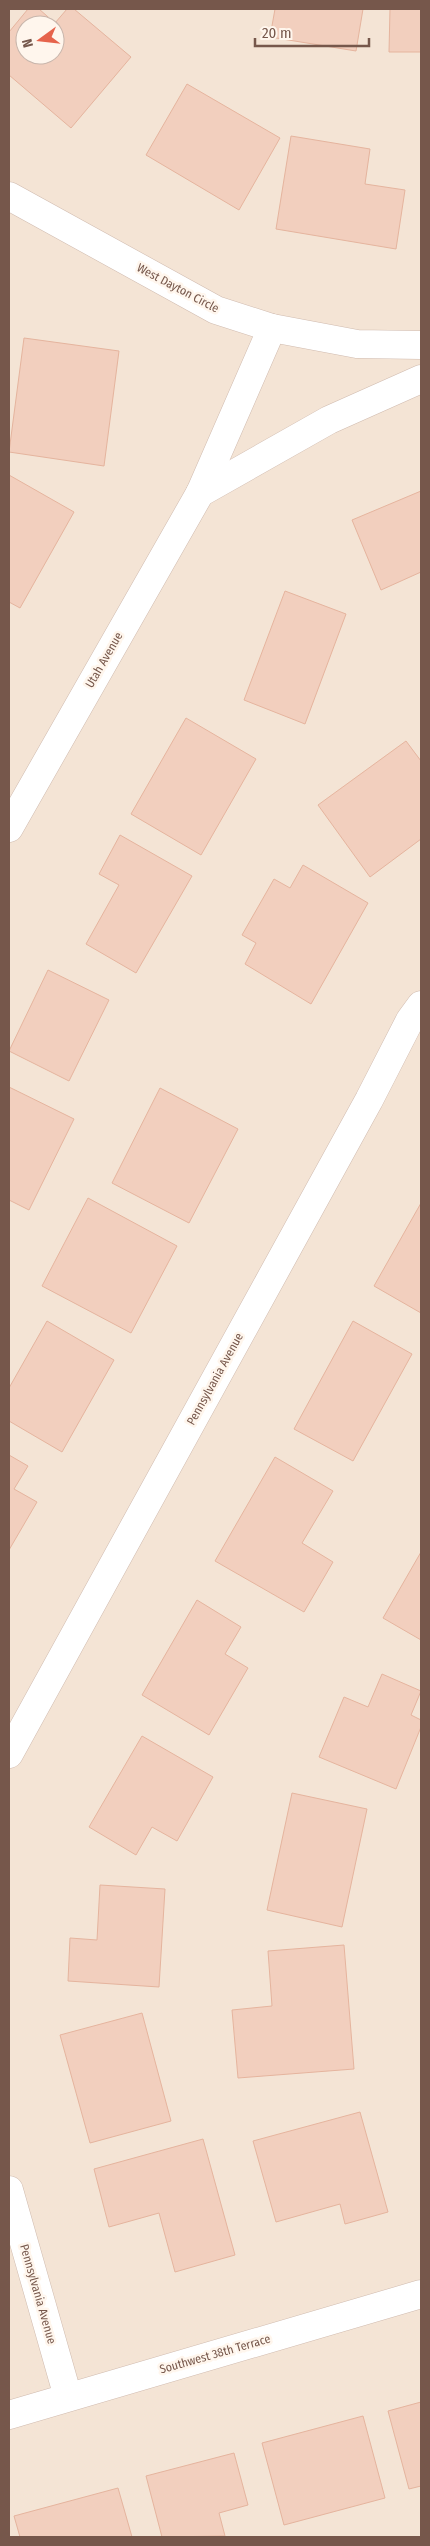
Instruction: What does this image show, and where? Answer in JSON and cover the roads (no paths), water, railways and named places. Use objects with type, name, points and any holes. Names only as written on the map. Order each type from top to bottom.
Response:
[{"type":"street","name":"West Dayton Circle","points":[[9,196],[216,310],[272,328],[357,344],[421,345]]},
{"type":"street","name":"Utah Avenue","points":[[9,828],[200,493],[272,328]]},
{"type":"street","points":[[200,493],[329,420],[421,379]]},
{"type":"street","name":"Pennsylvania Avenue","points":[[9,1754],[369,1100],[410,1020],[421,1005]]},
{"type":"street","name":"Pennsylvania Avenue","points":[[9,2190],[68,2397]]},
{"type":"street","name":"Southwest 38th Terrace","points":[[9,2415],[421,2294]]}]
